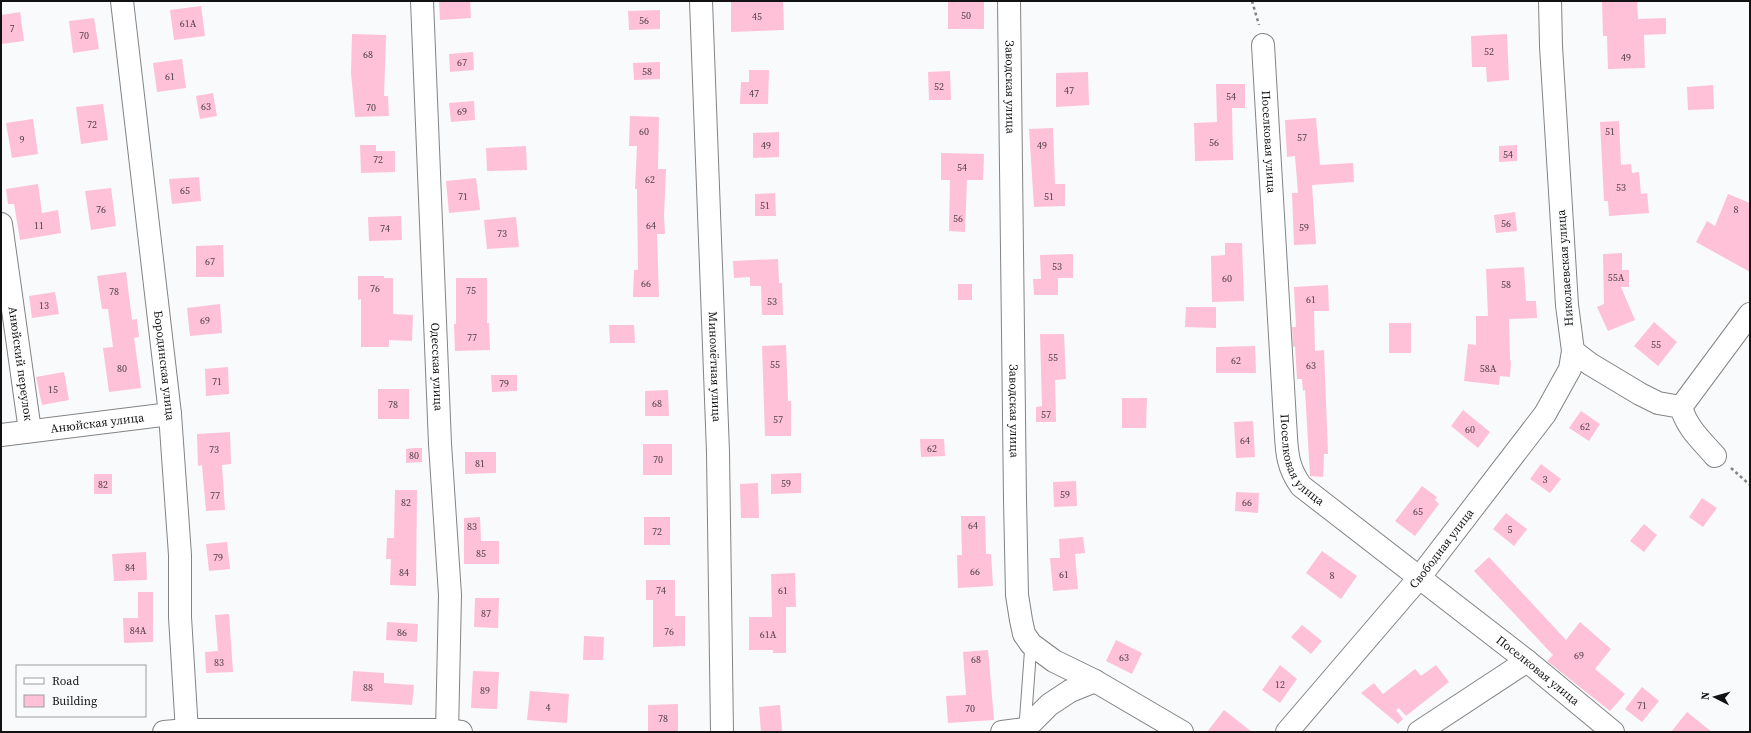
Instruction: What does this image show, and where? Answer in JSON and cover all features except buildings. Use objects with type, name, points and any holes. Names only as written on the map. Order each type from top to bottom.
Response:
[{"type":"street","name":"Бородинская улица","points":[[122,1],[170,414],[180,555],[180,617],[187,731]]},
{"type":"street","name":"Одесская улица","points":[[422,1],[440,436],[450,595],[451,731]]},
{"type":"street","name":"Миномётная улица","points":[[701,1],[718,452],[722,732]]},
{"type":"street","name":"Заводская улица","points":[[1009,1],[1017,595],[1024,634],[1031,644],[1054,661],[1095,681],[1182,732]]},
{"type":"street","name":"Николаевская улица","points":[[1550,1],[1551,46],[1567,305],[1573,351]]},
{"type":"street","name":"Поселковая улица","points":[[1263,45],[1285,422],[1288,457],[1292,473],[1301,486],[1527,661],[1612,732]]},
{"type":"street","name":"Анюйский переулок","points":[[1,224],[30,431]]},
{"type":"street","points":[[1681,407],[1750,314]]},
{"type":"street","points":[[1573,351],[1590,364],[1640,394],[1658,403],[1681,407]]},
{"type":"street","name":"Свободная улица","points":[[1287,732],[1419,578],[1544,414],[1570,369],[1573,351]]},
{"type":"street","points":[[1681,407],[1685,419],[1692,431],[1715,456]]},
{"type":"street","name":"Анюйская улица","points":[[1,435],[170,414]]},
{"type":"street","points":[[1424,731],[1527,661]]},
{"type":"street","points":[[1002,732],[1025,729],[1049,705],[1070,691],[1095,681]]},
{"type":"street","points":[[164,732],[451,731]]},
{"type":"lane","points":[[1025,729],[1031,644]]},
{"type":"path","points":[[1252,1],[1263,45]]},
{"type":"path","points":[[1715,456],[1750,485]]}]
